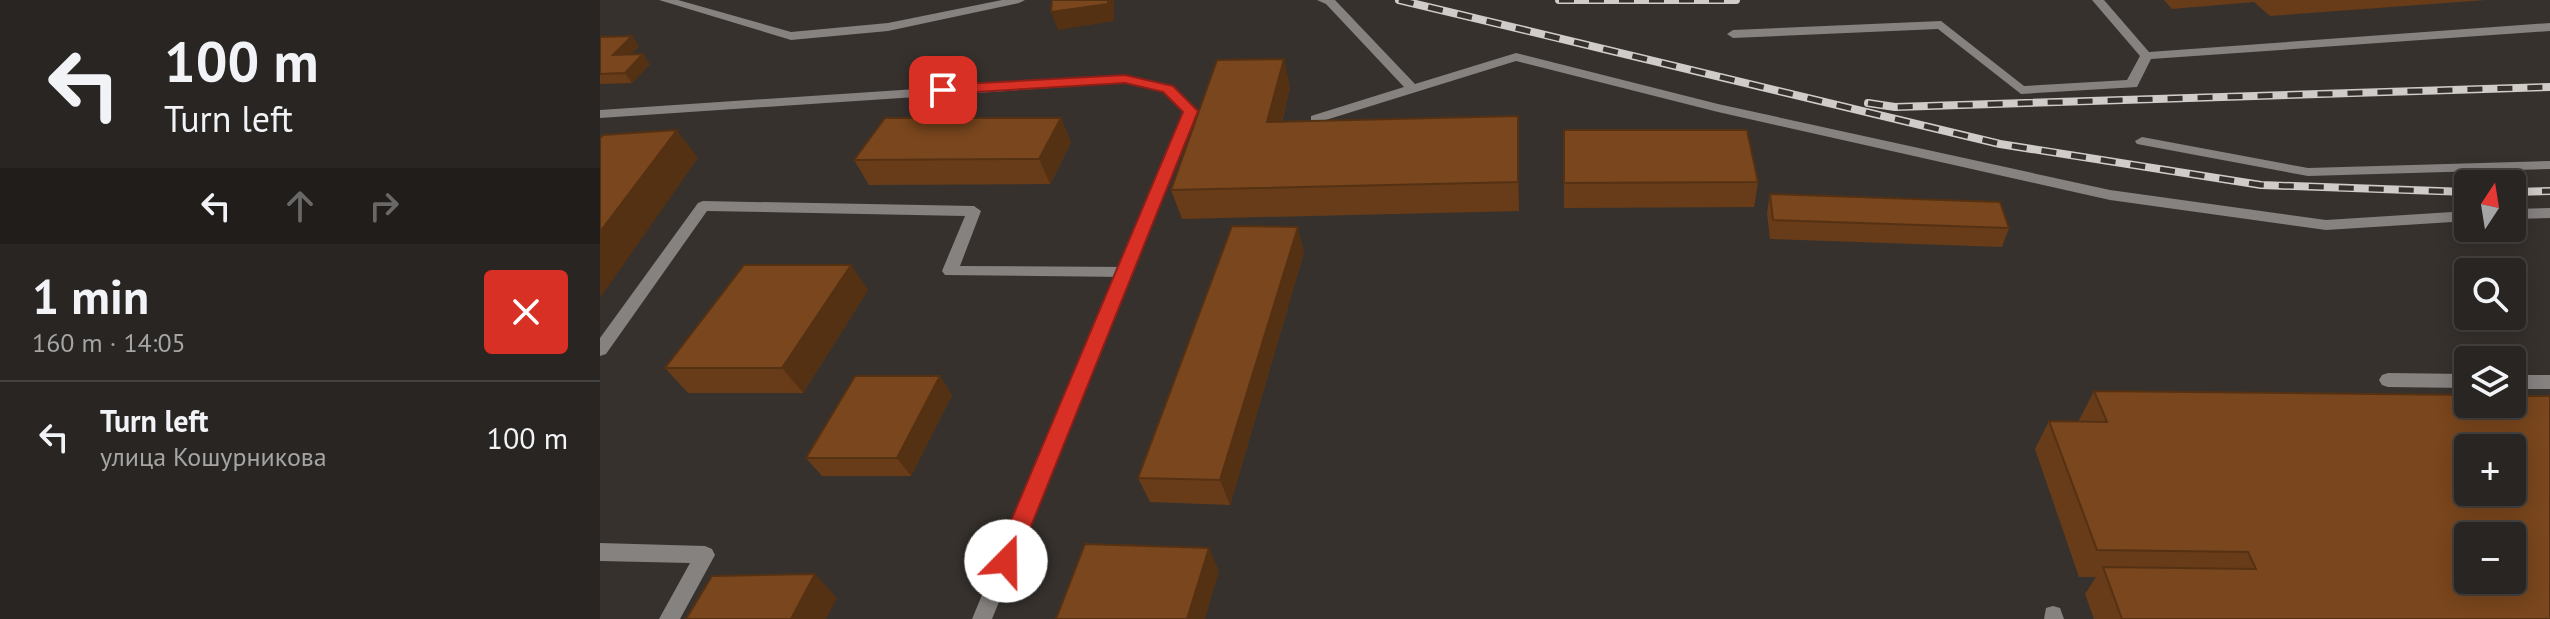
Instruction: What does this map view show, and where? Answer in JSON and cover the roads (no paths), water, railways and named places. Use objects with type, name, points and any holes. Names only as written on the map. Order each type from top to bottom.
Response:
[{"type":"street","points":[[665,0],[791,36],[888,27],[1019,0]]},
{"type":"street","points":[[1323,0],[1330,2],[1413,89]]},
{"type":"street","points":[[2098,0],[2146,56]]},
{"type":"street","points":[[1733,34],[1941,25],[2021,90],[2132,84],[2146,56]]},
{"type":"street","points":[[2146,56],[2550,27]]},
{"type":"street","points":[[1316,119],[1516,57],[1718,108],[2110,195],[2326,225],[2454,217]]},
{"type":"street","points":[[600,114],[1125,79],[1168,89],[1191,111],[982,619]]},
{"type":"street","points":[[2142,141],[2308,172],[2550,165]]},
{"type":"street","points":[[600,350],[703,206],[974,211],[950,271],[1125,272]]},
{"type":"street","points":[[2526,214],[2550,213]]},
{"type":"street","points":[[2388,380],[2454,381]]},
{"type":"street","points":[[2526,382],[2550,382]]},
{"type":"street","points":[[600,552],[705,555],[669,619]]},
{"type":"railway","points":[[1399,0],[2000,144],[2261,185],[2454,192]]},
{"type":"railway","points":[[1559,0],[1736,0]]},
{"type":"railway","points":[[1868,103],[1895,107],[2550,87]]},
{"type":"railway","points":[[2526,192],[2550,191]]}]
